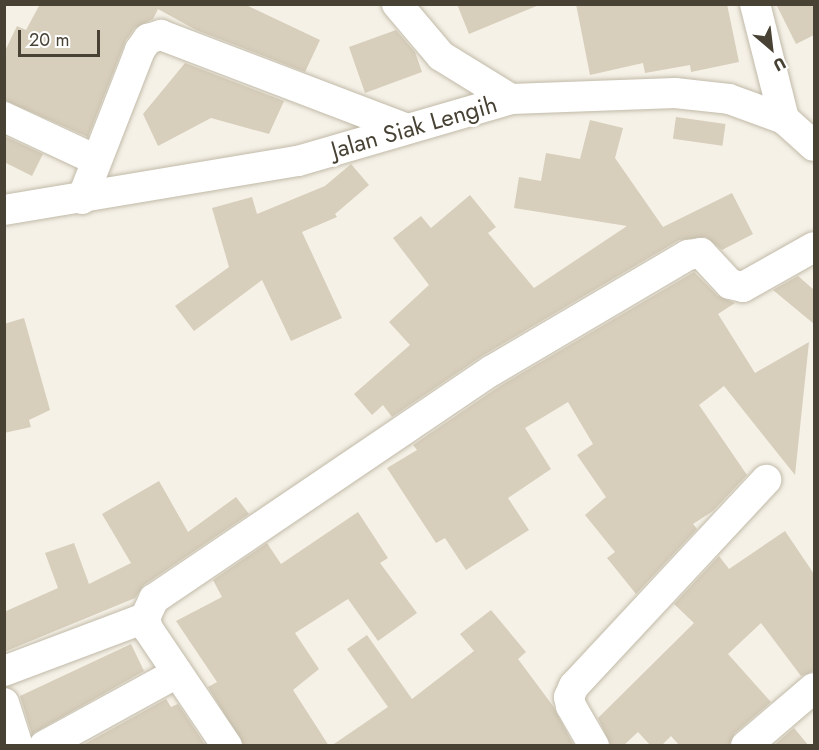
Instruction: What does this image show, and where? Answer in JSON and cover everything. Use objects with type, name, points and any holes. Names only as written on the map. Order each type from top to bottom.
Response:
[{"type":"street","points":[[397,4],[441,56],[511,99]]},
{"type":"street","points":[[755,4],[803,129]]},
{"type":"street","points":[[82,199],[94,159],[140,50],[148,39],[161,35],[404,128]]},
{"type":"street","name":"Jalan Siak Lengih","points":[[4,210],[82,199],[298,161],[404,128],[511,99],[675,93],[729,99],[803,129]]},
{"type":"street","points":[[4,117],[94,159]]},
{"type":"street","points":[[4,671],[145,618],[154,599],[481,377],[688,255],[701,253],[730,284],[743,286],[814,247]]},
{"type":"street","points":[[594,746],[571,706],[568,697],[574,686],[766,480]]},
{"type":"street","points":[[145,618],[177,673],[227,746]]},
{"type":"street","points":[[44,746],[177,673]]},
{"type":"street","points":[[746,746],[814,688]]},
{"type":"street","points":[[4,703],[18,746]]},
{"type":"building","points":[[40,4],[244,4],[320,40],[305,72],[196,30],[158,9],[153,19],[135,28],[126,40],[88,137],[4,100],[4,53],[17,26],[26,30]]},
{"type":"building","points":[[457,4],[539,4],[539,5],[469,34]]},
{"type":"building","points":[[576,4],[727,4],[739,62],[691,72],[690,65],[645,73],[643,63],[590,75]]},
{"type":"building","points":[[776,4],[814,4],[814,35],[796,44]]},
{"type":"building","points":[[396,30],[415,52],[422,72],[365,93],[349,47]]},
{"type":"building","points":[[185,63],[284,101],[269,134],[211,118],[158,146],[143,114]]},
{"type":"building","points":[[676,117],[726,124],[722,146],[673,139]]},
{"type":"building","points":[[590,120],[623,128],[615,158],[663,227],[732,193],[753,234],[722,250],[706,237],[679,240],[482,356],[392,417],[383,405],[372,415],[354,394],[410,345],[389,322],[429,285],[393,238],[421,216],[431,228],[470,195],[496,227],[488,233],[534,288],[627,226],[514,208],[519,177],[541,181],[546,153],[580,159]]},
{"type":"building","points":[[4,136],[43,154],[32,176],[4,162]]},
{"type":"building","points":[[351,164],[369,185],[335,214],[337,217],[302,232],[342,318],[291,341],[262,280],[194,331],[175,306],[229,267],[212,208],[252,197],[257,214],[325,186]]},
{"type":"building","points":[[694,272],[718,296],[735,303],[718,314],[755,373],[809,342],[795,475],[724,386],[699,405],[747,475],[713,511],[693,524],[697,529],[636,594],[607,558],[615,552],[585,515],[606,497],[577,455],[593,444],[568,402],[525,428],[551,469],[508,498],[529,530],[466,570],[445,538],[436,543],[387,468],[417,450],[413,445],[500,386]]},
{"type":"building","points":[[798,276],[814,290],[814,324],[773,290]]},
{"type":"building","points":[[24,318],[50,410],[29,420],[31,427],[4,433],[4,324]]},
{"type":"building","points":[[159,481],[188,532],[236,497],[249,514],[144,585],[135,598],[4,652],[4,612],[58,588],[45,553],[74,543],[89,584],[131,563],[102,514]]},
{"type":"building","points":[[358,512],[388,558],[380,563],[417,613],[378,641],[348,599],[295,633],[319,669],[293,690],[329,746],[244,746],[208,687],[217,682],[176,621],[222,597],[213,580],[267,543],[281,564]]},
{"type":"building","points":[[785,531],[814,574],[814,671],[801,676],[761,623],[728,654],[771,702],[735,733],[729,746],[680,746],[671,736],[661,746],[651,746],[638,732],[623,746],[611,746],[598,718],[694,623],[674,604],[719,556],[729,569]]},
{"type":"building","points":[[491,610],[526,652],[518,659],[553,706],[574,746],[331,746],[388,707],[347,649],[367,635],[412,699],[474,651],[460,634]]},
{"type":"building","points":[[131,644],[144,671],[32,734],[20,696]]},
{"type":"building","points":[[166,699],[171,707],[178,704],[206,746],[81,746]]},
{"type":"building","points":[[794,728],[809,746],[773,746]]}]
